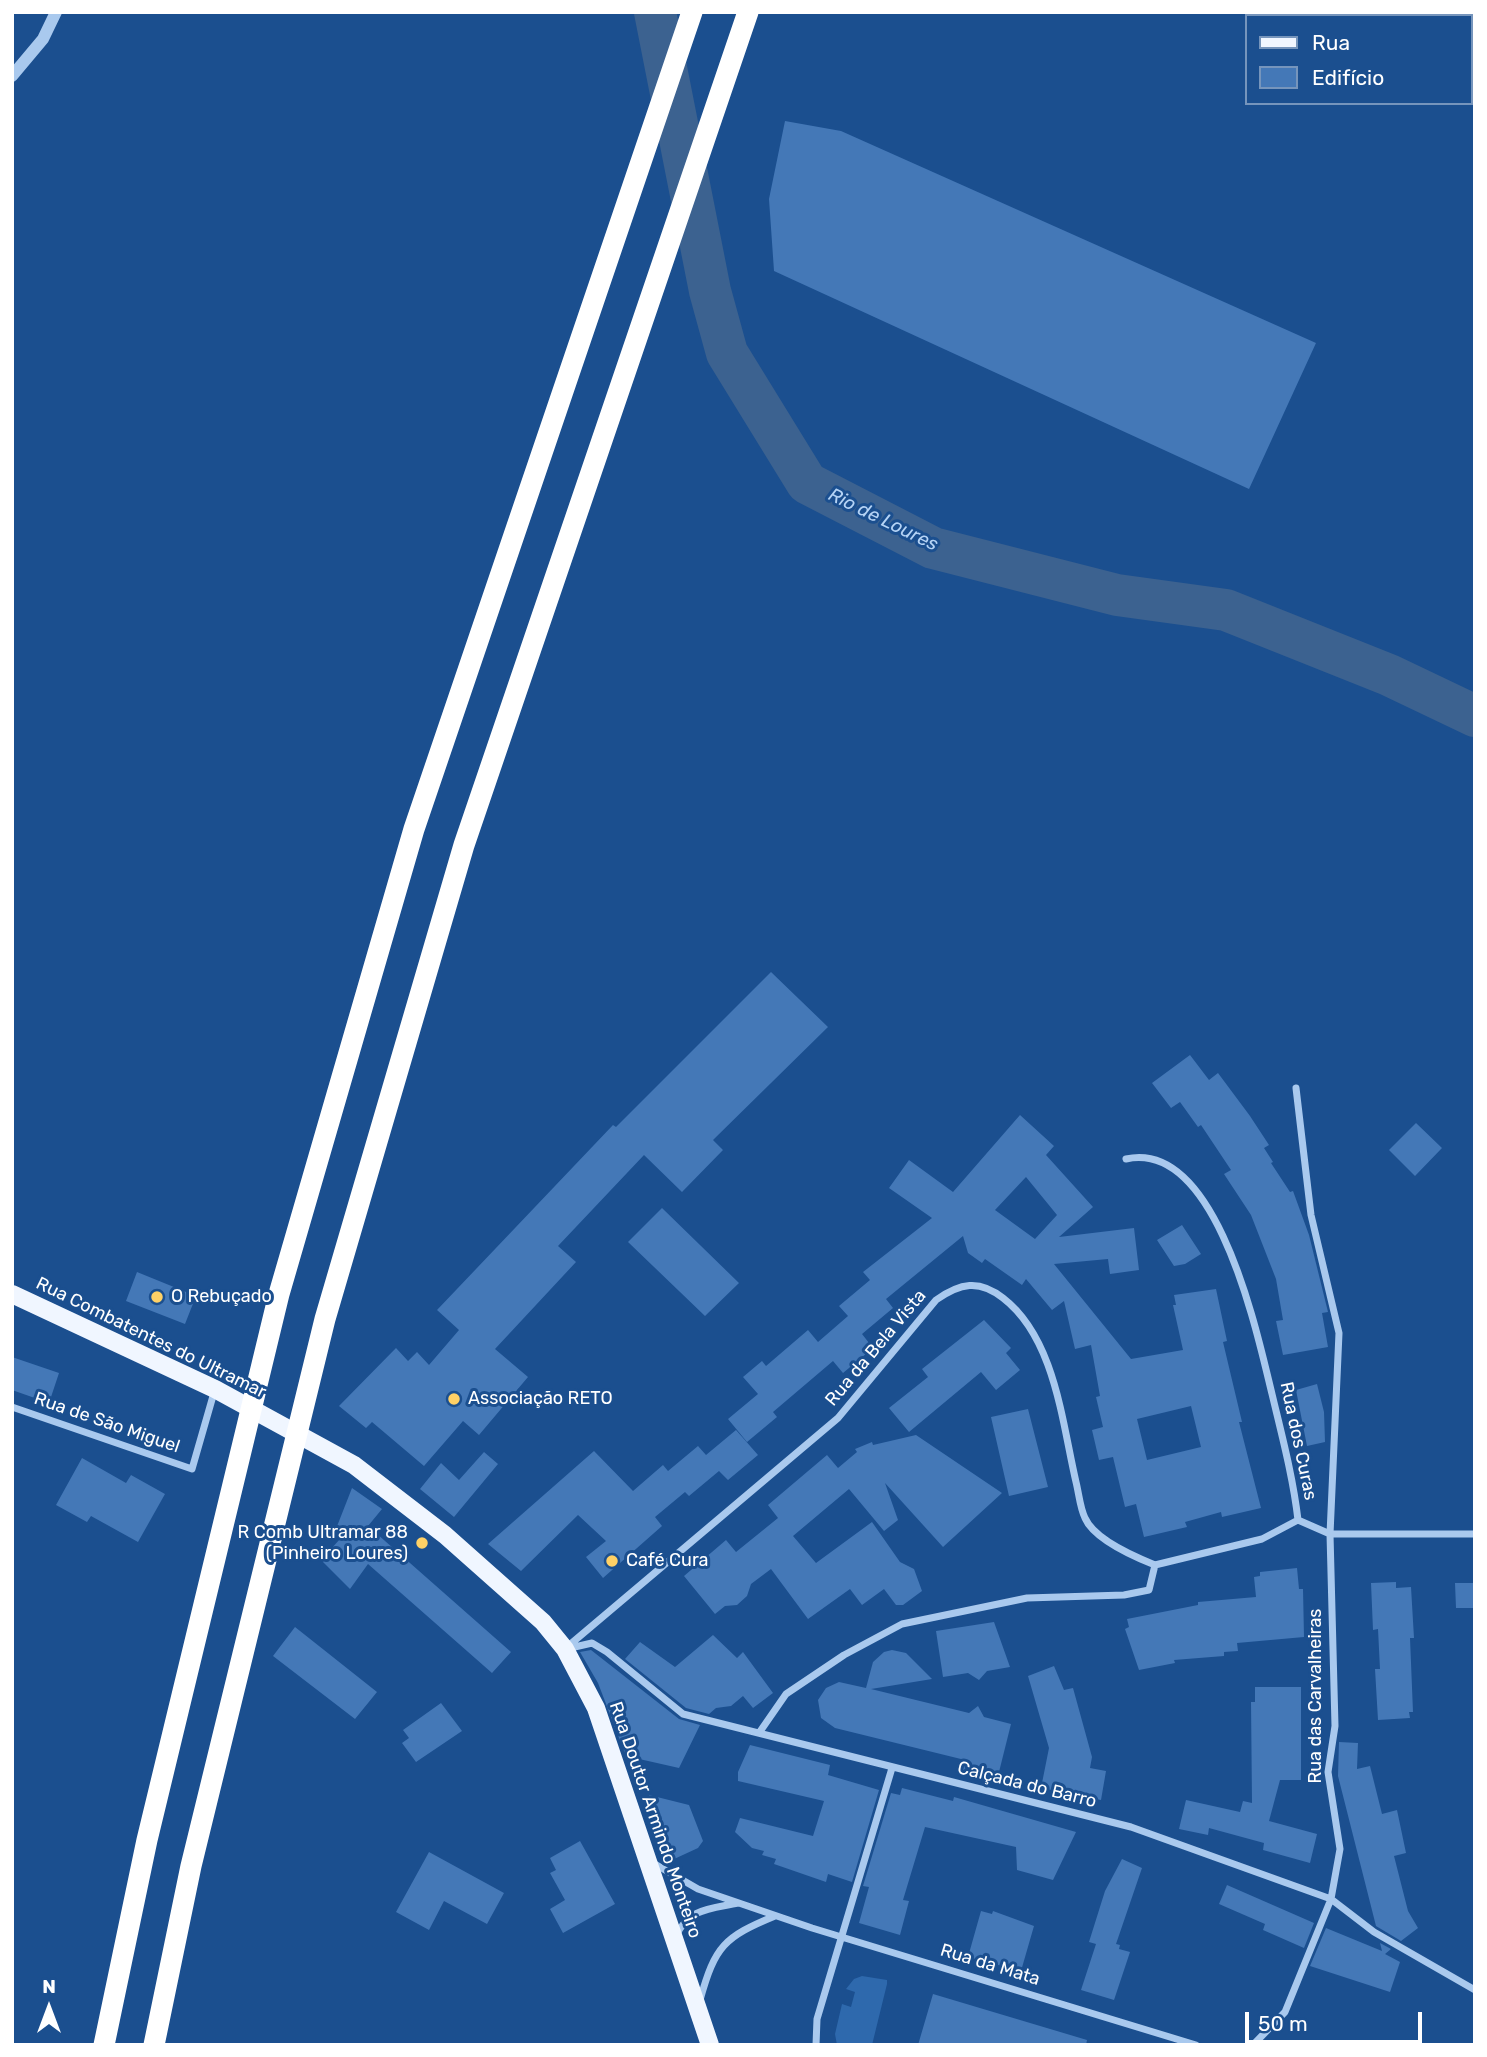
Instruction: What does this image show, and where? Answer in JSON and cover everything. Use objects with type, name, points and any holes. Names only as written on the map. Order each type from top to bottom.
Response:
[{"type":"highway","points":[[104,2045],[147,1839],[276,1308],[321,1148],[414,829],[692,12]]},
{"type":"highway","points":[[154,2045],[191,1866],[325,1319],[464,845],[748,12]]},
{"type":"main road","name":"Rua Combatentes do Ultramar","points":[[12,1294],[215,1389],[270,1420]]},
{"type":"main road","name":"Rua Doutor Armindo Monteiro","points":[[270,1420],[364,1472],[507,1589],[543,1622],[565,1649],[596,1707],[710,2045]]},
{"type":"street","points":[[12,76],[43,40],[56,12]]},
{"type":"street","name":"Rua das Carvalheiras","points":[[1296,1088],[1311,1215],[1339,1333],[1330,1534],[1335,1726],[1328,1772],[1340,1849],[1331,1899]]},
{"type":"street","name":"Rua dos Curas","points":[[1126,1159],[1141,1156],[1160,1162],[1182,1176],[1203,1202],[1233,1254],[1249,1303],[1290,1467],[1298,1520],[1262,1539],[1154,1565]]},
{"type":"street","name":"Rua da Bela Vista","points":[[565,1649],[838,1418],[936,1300],[952,1289],[971,1283],[993,1290],[1019,1310],[1048,1364],[1086,1521],[1123,1552],[1154,1565]]},
{"type":"street","name":"Rua de São Miguel","points":[[12,1407],[192,1469],[215,1389]]},
{"type":"street","points":[[1298,1520],[1330,1534],[1475,1534]]},
{"type":"street","points":[[759,1733],[786,1694],[844,1656],[902,1624],[1027,1598],[1124,1595],[1149,1590],[1154,1565]]},
{"type":"street","name":"Calçada do Barro","points":[[565,1649],[592,1643],[607,1651],[683,1714],[1131,1827],[1331,1899],[1374,1931],[1475,1990]]},
{"type":"street","points":[[817,2045],[817,2019],[892,1768]]},
{"type":"street","name":"Rua da Mata","points":[[647,1860],[698,1889],[776,1916],[1196,2045]]},
{"type":"street","points":[[1253,2045],[1285,2012],[1331,1899]]},
{"type":"street","points":[[674,1941],[683,1921],[696,1912],[739,1903]]},
{"type":"street","points":[[697,2010],[718,1951],[737,1931],[776,1916]]},
{"type":"shaded area","points":[[862,1976],[887,1980],[872,2045],[837,2045],[835,2034],[842,2004],[851,2007],[855,1992],[846,1989],[854,1979]]},
{"type":"building","points":[[785,121],[841,131],[1316,343],[1249,489],[774,271],[769,199]]},
{"type":"building","points":[[771,972],[828,1027],[713,1140],[723,1150],[682,1192],[644,1155],[558,1246],[576,1262],[495,1349],[528,1377],[479,1435],[463,1421],[424,1466],[372,1422],[366,1428],[339,1406],[396,1348],[408,1361],[417,1352],[429,1365],[459,1330],[437,1310],[613,1125],[616,1127]]},
{"type":"building","points":[[1190,1055],[1209,1080],[1218,1073],[1269,1145],[1264,1148],[1273,1162],[1271,1163],[1290,1192],[1293,1191],[1309,1235],[1328,1312],[1322,1313],[1328,1347],[1283,1355],[1276,1321],[1283,1320],[1276,1279],[1251,1215],[1224,1174],[1231,1170],[1201,1125],[1198,1127],[1180,1102],[1171,1108],[1152,1083]]},
{"type":"building","points":[[1020,1115],[1054,1146],[1046,1155],[1093,1207],[1059,1237],[1134,1228],[1139,1270],[1110,1274],[1108,1259],[1054,1264],[1131,1359],[1183,1350],[1173,1305],[1176,1305],[1174,1295],[1216,1289],[1227,1341],[1223,1342],[1242,1422],[1239,1422],[1261,1508],[1222,1517],[1221,1512],[1185,1522],[1187,1527],[1144,1537],[1136,1504],[1125,1507],[1113,1457],[1099,1460],[1092,1430],[1103,1427],[1096,1397],[1100,1396],[1091,1345],[1075,1349],[1064,1301],[1052,1310],[1026,1279],[1022,1285],[985,1259],[982,1263],[968,1253],[963,1236],[886,1299],[893,1308],[862,1334],[873,1348],[843,1373],[833,1361],[773,1412],[777,1417],[747,1442],[728,1419],[758,1394],[743,1377],[762,1361],[766,1366],[808,1330],[818,1342],[848,1316],[839,1306],[870,1280],[863,1272],[932,1218],[889,1188],[909,1160],[953,1192]],"holes":[[[1026,1177],[1057,1215],[1035,1239],[995,1210]],[[1191,1406],[1201,1447],[1147,1460],[1137,1419]]]},
{"type":"building","points":[[1416,1123],[1442,1148],[1415,1176],[1389,1150]]},
{"type":"building","points":[[662,1208],[739,1283],[705,1316],[628,1242]]},
{"type":"building","points":[[1182,1225],[1201,1254],[1185,1264],[1174,1266],[1157,1240]]},
{"type":"building","points":[[137,1272],[196,1296],[185,1324],[126,1301]]},
{"type":"building","points":[[984,1320],[1011,1348],[1006,1353],[1020,1370],[996,1390],[981,1372],[909,1432],[889,1408],[928,1377],[922,1369]]},
{"type":"building","points":[[12,1357],[59,1373],[49,1403],[12,1390]]},
{"type":"building","points":[[1317,1384],[1324,1412],[1325,1442],[1307,1446],[1296,1390]]},
{"type":"building","points":[[1028,1409],[1048,1487],[1009,1496],[991,1417]]},
{"type":"building","points":[[736,1430],[758,1455],[728,1480],[719,1471],[689,1496],[685,1492],[655,1517],[662,1526],[603,1578],[586,1557],[606,1541],[578,1515],[521,1571],[488,1544],[594,1451],[633,1491],[663,1465],[668,1471],[698,1446],[706,1455]]},
{"type":"building","points":[[916,1435],[1002,1493],[943,1547],[885,1483],[898,1520],[884,1531],[849,1489],[793,1536],[816,1563],[872,1522],[900,1562],[914,1569],[922,1591],[903,1605],[896,1605],[884,1589],[862,1605],[850,1589],[808,1619],[771,1569],[751,1584],[747,1596],[737,1605],[725,1606],[715,1614],[684,1576],[726,1540],[736,1552],[778,1518],[768,1505],[827,1455],[838,1468],[857,1452],[855,1449],[872,1442],[873,1445]]},
{"type":"building","points":[[484,1452],[498,1464],[454,1517],[420,1489],[441,1463],[459,1480]]},
{"type":"building","points":[[82,1458],[126,1483],[131,1475],[165,1494],[138,1542],[91,1516],[87,1522],[56,1505]]},
{"type":"building","points":[[352,1488],[382,1509],[368,1526],[511,1652],[492,1673],[368,1564],[350,1589],[321,1560],[340,1539],[334,1534]]},
{"type":"building","points":[[1297,1568],[1299,1589],[1303,1589],[1304,1637],[1237,1643],[1238,1651],[1224,1652],[1224,1656],[1174,1660],[1175,1663],[1139,1670],[1125,1629],[1129,1627],[1127,1619],[1198,1605],[1198,1602],[1256,1597],[1254,1577],[1260,1576],[1260,1572]]},
{"type":"building","points":[[1396,1582],[1396,1588],[1411,1587],[1414,1638],[1410,1638],[1413,1712],[1409,1712],[1410,1718],[1378,1720],[1375,1669],[1380,1669],[1378,1629],[1373,1630],[1371,1583]]},
{"type":"building","points":[[1455,1583],[1475,1583],[1475,1608],[1456,1608]]},
{"type":"building","points":[[994,1622],[1010,1667],[987,1671],[979,1680],[968,1673],[943,1677],[936,1631]]},
{"type":"building","points":[[295,1627],[377,1692],[355,1719],[273,1656]]},
{"type":"building","points":[[713,1635],[737,1658],[743,1652],[773,1693],[753,1708],[743,1696],[731,1706],[716,1708],[709,1714],[686,1708],[625,1659],[640,1642],[675,1667]]},
{"type":"building","points":[[591,1650],[679,1719],[700,1725],[679,1768],[626,1756],[598,1683],[580,1652]]},
{"type":"building","points":[[892,1650],[906,1653],[932,1679],[871,1689],[969,1713],[978,1706],[984,1717],[1011,1724],[997,1780],[961,1773],[965,1760],[835,1728],[821,1718],[818,1700],[826,1688],[839,1682],[866,1688],[873,1662],[884,1652]]},
{"type":"building","points":[[1054,1666],[1064,1690],[1073,1688],[1092,1757],[1090,1768],[1106,1771],[1101,1800],[1041,1788],[1049,1748],[1028,1676]]},
{"type":"building","points":[[1255,1687],[1301,1687],[1301,1780],[1280,1780],[1269,1821],[1317,1834],[1310,1863],[1263,1850],[1264,1843],[1209,1828],[1208,1835],[1179,1829],[1186,1800],[1240,1812],[1243,1801],[1252,1803],[1251,1702],[1255,1702]]},
{"type":"building","points":[[441,1703],[462,1731],[416,1762],[402,1743],[409,1738],[403,1730]]},
{"type":"building","points":[[1339,1742],[1358,1743],[1357,1769],[1370,1766],[1382,1814],[1397,1810],[1406,1853],[1394,1856],[1408,1911],[1418,1928],[1401,1941],[1376,1926],[1338,1776]]},
{"type":"building","points":[[750,1745],[830,1765],[828,1775],[879,1790],[852,1882],[828,1874],[826,1882],[774,1864],[776,1859],[762,1855],[764,1851],[752,1848],[735,1832],[740,1818],[813,1836],[824,1801],[738,1781],[738,1772]]},
{"type":"building","points":[[902,1788],[953,1801],[954,1797],[1076,1832],[1053,1880],[1017,1870],[1016,1847],[925,1827],[903,1900],[909,1901],[900,1935],[859,1923],[869,1887],[863,1886],[891,1793],[900,1795]]},
{"type":"building","points":[[649,1795],[689,1805],[703,1841],[698,1848],[672,1860]]},
{"type":"building","points":[[580,1841],[615,1904],[563,1933],[550,1909],[565,1900],[550,1873],[556,1870],[550,1858]]},
{"type":"building","points":[[429,1852],[504,1893],[487,1924],[444,1901],[429,1930],[396,1912]]},
{"type":"building","points":[[1122,1859],[1142,1868],[1116,1944],[1120,1945],[1119,1949],[1130,1952],[1114,2000],[1081,1990],[1096,1944],[1089,1942],[1105,1891]]},
{"type":"building","points":[[1227,1885],[1314,1923],[1304,1948],[1263,1930],[1265,1924],[1219,1904]]},
{"type":"building","points":[[981,1911],[992,1914],[993,1911],[1034,1926],[1021,1971],[968,1957]]},
{"type":"building","points":[[1326,1928],[1382,1951],[1380,1943],[1391,1949],[1385,1954],[1400,1962],[1390,1992],[1310,1966]]},
{"type":"building","points":[[933,1994],[1087,2040],[1086,2045],[918,2045]]},
{"type":"waterway","name":"Rio de Loures","points":[[655,12],[710,291],[727,353],[807,483],[933,548],[1117,595],[1226,610],[1389,675],[1475,716]]},
{"type":"place","name":"O Rebuçado","points":[[157,1297]]},
{"type":"place","name":"Associação RETO","points":[[454,1399]]},
{"type":"place","name":"R Comb Ultramar 88 (Pinheiro Loures)","points":[[422,1543]]},
{"type":"place","name":"Café Cura","points":[[612,1561]]}]
